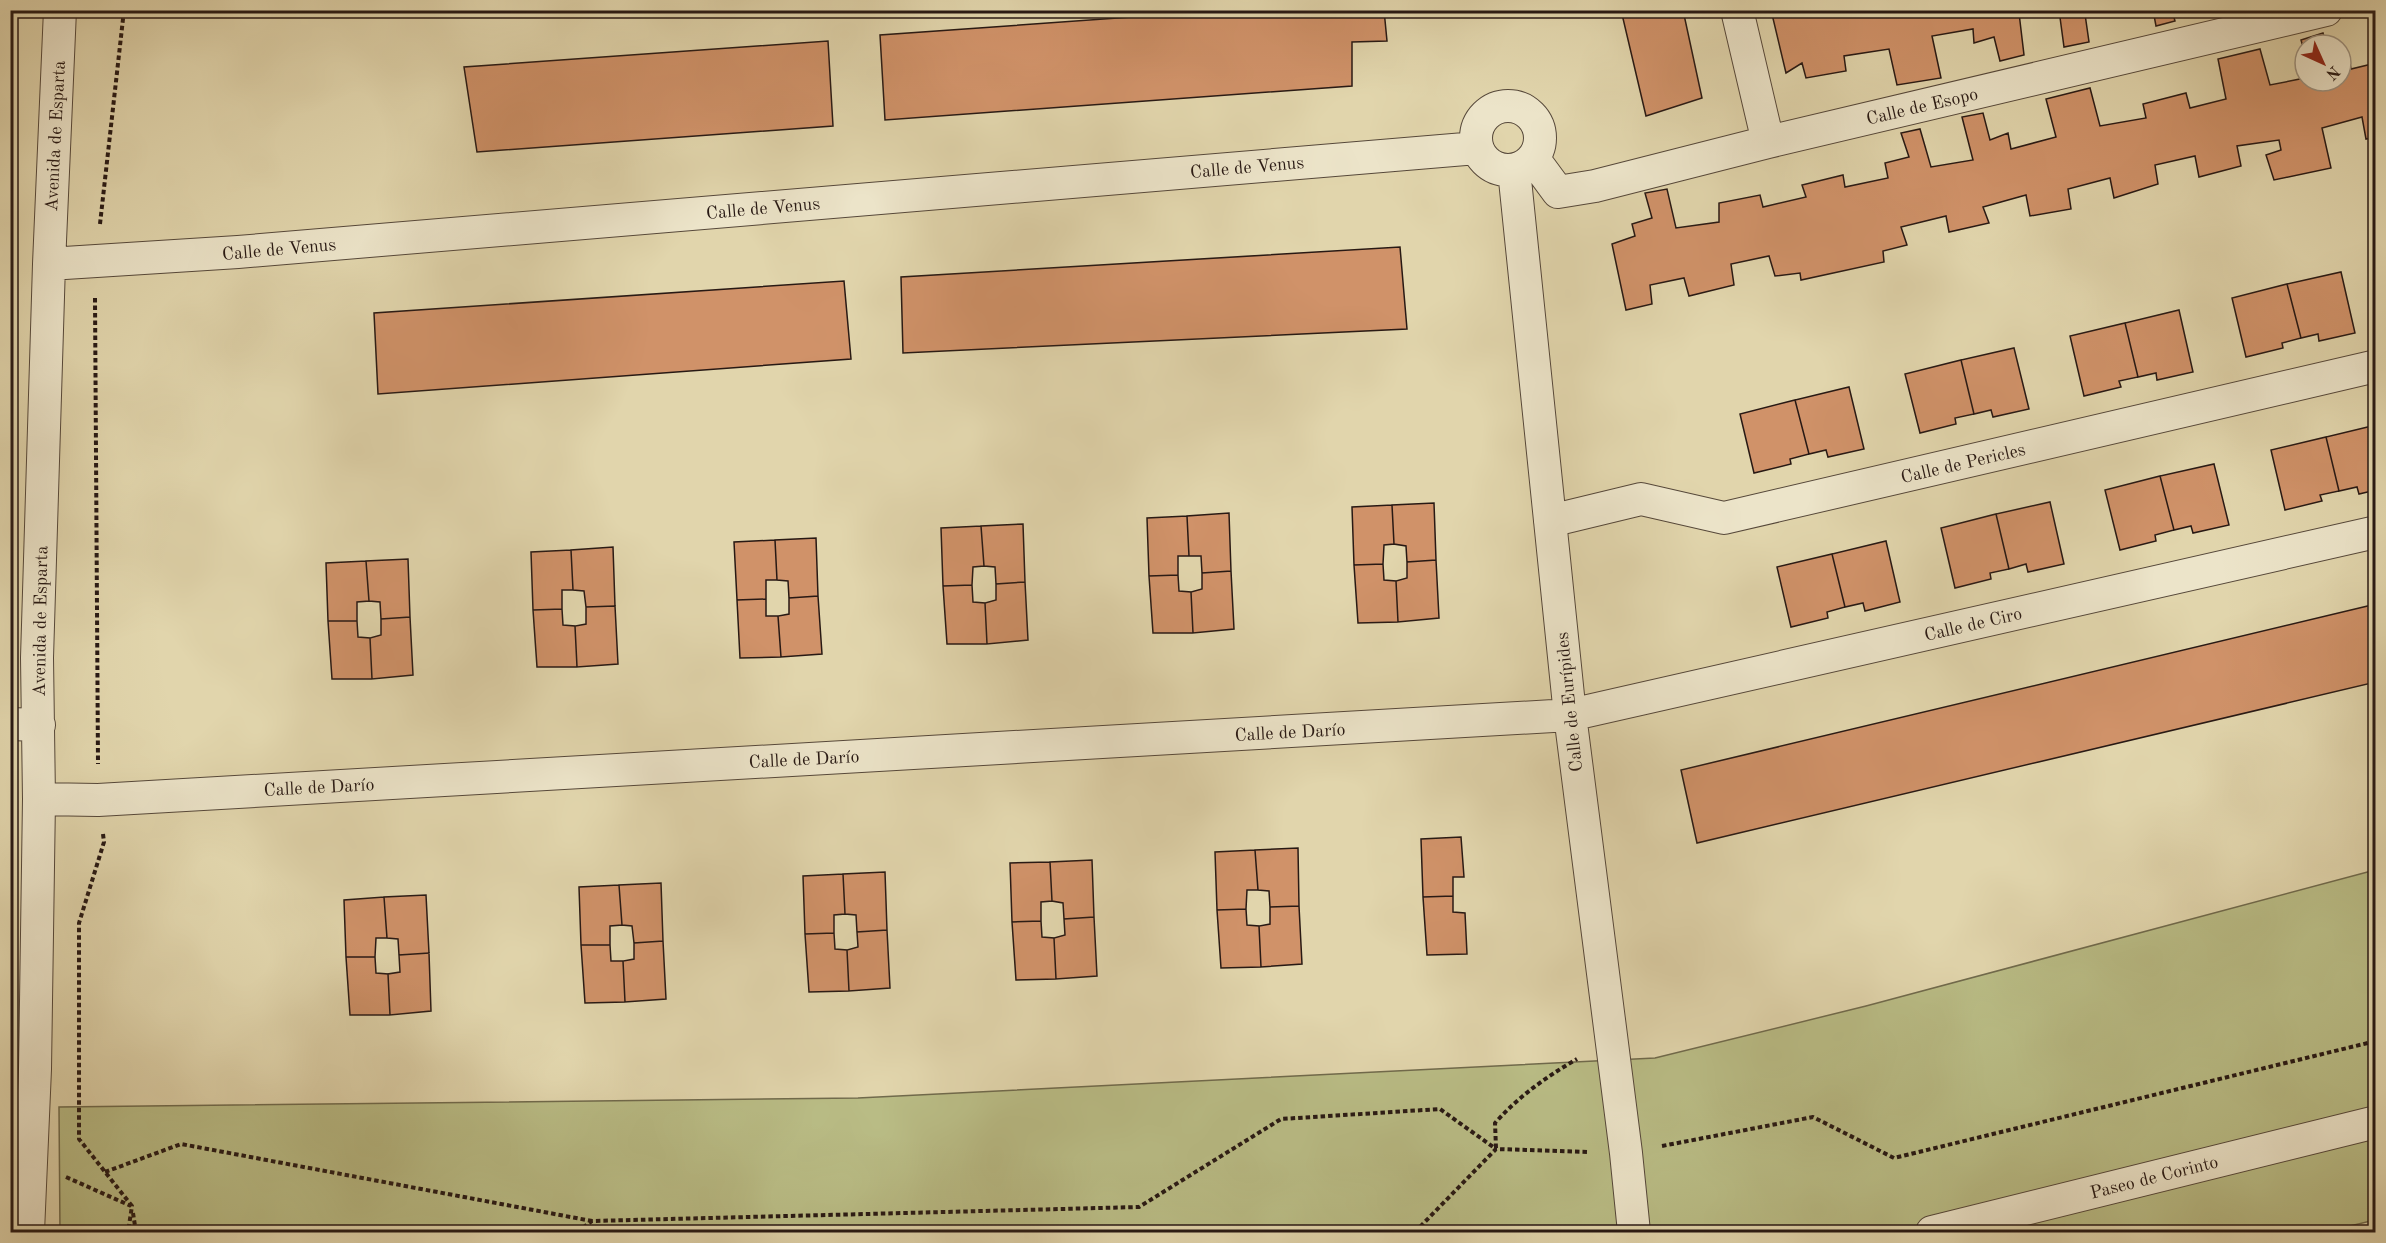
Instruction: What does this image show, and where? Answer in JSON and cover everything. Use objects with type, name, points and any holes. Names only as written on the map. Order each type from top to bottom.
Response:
[{"type":"street","name":"Avenida de Esparta","points":[[28,1233],[31,1161],[23,1068],[39,800],[25,725],[37,658],[49,264],[60,10]]},
{"type":"street","points":[[1737,10],[1768,142]]},
{"type":"street","name":"Calle de Esopo","points":[[1523,164],[1558,192],[1595,186],[2247,20],[2326,10]]},
{"type":"street","points":[[1506,106],[1521,108],[1532,117],[1539,130],[1540,145],[1523,164],[1502,170],[1482,159],[1477,148],[1475,134],[1481,120],[1492,110],[1506,106]]},
{"type":"street","name":"Calle de Venus","points":[[49,264],[250,252],[1477,148]]},
{"type":"street","name":"Calle de Eurípides","points":[[1523,164],[1550,520],[1570,716],[1626,1153],[1634,1233]]},
{"type":"street","name":"Calle de Pericles","points":[[1550,520],[1641,499],[1724,518],[2376,366]]},
{"type":"street","name":"Calle de Ciro","points":[[1570,716],[2376,532]]},
{"type":"street","name":"Calle de Darío","points":[[39,800],[98,800],[1570,716]]},
{"type":"street","name":"Paseo de Corinto","points":[[1932,1233],[2376,1122]]},
{"type":"path","points":[[124,10],[95,261],[98,800],[104,842],[79,923],[79,1139],[132,1206],[136,1233]]},
{"type":"path","points":[[105,1172],[181,1144],[592,1221],[1139,1207],[1281,1119],[1440,1109],[1496,1149],[1626,1153],[1813,1117],[1894,1158],[2376,1041]]},
{"type":"path","points":[[1415,1233],[1496,1149],[1495,1123],[1514,1102],[1542,1080],[1580,1057],[1613,1053]]},
{"type":"path","points":[[31,1161],[132,1206]]},
{"type":"path","points":[[128,1233],[132,1206]]},
{"type":"path","points":[[577,1233],[592,1221]]},
{"type":"green space","points":[[2375,870],[2375,1220],[2325,1232],[60,1232],[59,1107],[858,1098],[1655,1058],[1866,1006]]},
{"type":"building","points":[[1230,10],[1384,10],[1387,41],[1352,42],[1352,86],[885,120],[880,35]]},
{"type":"building","points":[[1621,10],[1683,10],[1702,98],[1646,116]]},
{"type":"building","points":[[1771,10],[1792,10],[1793,17],[1821,10],[2039,10],[2019,13],[2024,55],[2000,61],[1994,37],[1974,43],[1973,29],[1932,36],[1941,78],[1897,85],[1889,49],[1844,56],[1846,71],[1806,78],[1802,63],[1786,73]]},
{"type":"building","points":[[2059,10],[2101,10],[2085,14],[2089,42],[2064,47]]},
{"type":"building","points":[[2153,10],[2172,10],[2175,21],[2156,26]]},
{"type":"building","points":[[828,41],[833,126],[477,152],[464,67]]},
{"type":"building","points":[[2260,49],[2270,85],[2293,80],[2293,93],[2353,93],[2353,69],[2376,63],[2376,137],[2366,139],[2362,117],[2322,128],[2331,168],[2274,180],[2266,155],[2281,150],[2279,140],[2237,146],[2241,166],[2199,177],[2195,156],[2155,165],[2158,184],[2114,198],[2110,178],[2068,189],[2071,209],[2030,216],[2026,195],[1983,207],[1989,223],[1949,232],[1946,216],[1901,227],[1907,245],[1883,251],[1884,262],[1801,280],[1800,273],[1775,276],[1769,256],[1731,264],[1734,285],[1689,296],[1684,278],[1650,285],[1652,304],[1626,310],[1612,244],[1635,236],[1632,224],[1652,218],[1645,193],[1667,189],[1676,228],[1719,222],[1719,203],[1760,195],[1763,207],[1806,197],[1802,185],[1843,175],[1845,187],[1888,178],[1885,163],[1909,157],[1901,133],[1920,129],[1931,167],[1973,160],[1962,117],[1983,113],[1990,140],[2008,133],[2011,149],[2056,137],[2046,99],[2090,88],[2100,126],[2146,118],[2143,104],[2186,93],[2190,108],[2226,99],[2218,59]]},
{"type":"building","points":[[1400,247],[1407,329],[903,353],[901,277]]},
{"type":"building","points":[[2341,272],[2355,333],[2319,341],[2318,334],[2301,338],[2287,284]]},
{"type":"building","points":[[844,281],[851,359],[378,394],[374,313]]},
{"type":"building","points":[[2287,284],[2301,338],[2282,343],[2283,348],[2246,357],[2232,298]]},
{"type":"building","points":[[2179,310],[2193,372],[2157,380],[2156,373],[2138,377],[2125,323]]},
{"type":"building","points":[[2125,323],[2138,377],[2119,381],[2121,387],[2084,396],[2070,336]]},
{"type":"building","points":[[2014,348],[2029,409],[1993,417],[1991,410],[1974,414],[1961,360]]},
{"type":"building","points":[[1961,360],[1974,414],[1955,418],[1956,424],[1920,433],[1905,374]]},
{"type":"building","points":[[1849,387],[1864,449],[1828,457],[1826,450],[1809,454],[1795,400]]},
{"type":"building","points":[[1795,400],[1809,454],[1790,459],[1791,464],[1754,473],[1740,414]]},
{"type":"building","points":[[2376,425],[2376,490],[2359,494],[2357,487],[2339,491],[2326,437]]},
{"type":"building","points":[[2326,437],[2339,491],[2320,495],[2322,501],[2285,510],[2271,450]]},
{"type":"building","points":[[2214,464],[2229,525],[2193,533],[2191,526],[2174,530],[2160,476]]},
{"type":"building","points":[[2160,476],[2174,530],[2155,535],[2156,541],[2120,550],[2105,490]]},
{"type":"building","points":[[2050,502],[2064,564],[2028,572],[2026,564],[2009,569],[1996,514]]},
{"type":"building","points":[[1434,503],[1436,560],[1407,562],[1406,546],[1394,544],[1392,505]]},
{"type":"building","points":[[1392,505],[1394,544],[1384,545],[1383,564],[1354,565],[1352,507]]},
{"type":"building","points":[[1229,513],[1231,571],[1202,573],[1201,556],[1189,556],[1187,516]]},
{"type":"building","points":[[1996,514],[2009,569],[1990,573],[1991,579],[1955,588],[1941,528]]},
{"type":"building","points":[[1187,516],[1189,556],[1178,556],[1178,575],[1149,576],[1147,518]]},
{"type":"building","points":[[1023,524],[1025,582],[996,584],[995,567],[984,566],[981,526]]},
{"type":"building","points":[[981,526],[984,566],[973,567],[972,585],[943,586],[941,528]]},
{"type":"building","points":[[816,538],[818,596],[789,598],[788,581],[777,580],[775,540]]},
{"type":"building","points":[[775,540],[777,580],[766,580],[766,599],[737,600],[734,542]]},
{"type":"building","points":[[1886,541],[1900,602],[1865,611],[1863,603],[1845,607],[1832,554]]},
{"type":"building","points":[[613,547],[615,606],[586,607],[584,591],[573,590],[571,550]]},
{"type":"building","points":[[571,550],[573,590],[562,590],[562,609],[533,610],[531,552]]},
{"type":"building","points":[[1832,554],[1845,607],[1827,612],[1828,618],[1791,627],[1777,567]]},
{"type":"building","points":[[408,559],[410,617],[381,619],[380,602],[369,601],[366,561]]},
{"type":"building","points":[[1436,560],[1439,618],[1398,622],[1396,581],[1407,578],[1407,562]]},
{"type":"building","points":[[366,561],[369,601],[357,602],[357,621],[328,621],[326,563]]},
{"type":"building","points":[[1383,564],[1384,580],[1396,581],[1398,622],[1358,623],[1354,565]]},
{"type":"building","points":[[1231,571],[1234,629],[1193,633],[1191,592],[1202,589],[1202,573]]},
{"type":"building","points":[[1178,575],[1179,591],[1191,592],[1193,633],[1153,633],[1149,576]]},
{"type":"building","points":[[1025,582],[1028,640],[987,644],[985,603],[996,600],[996,584]]},
{"type":"building","points":[[972,585],[973,602],[985,603],[987,644],[947,644],[943,586]]},
{"type":"building","points":[[818,596],[822,654],[781,657],[778,616],[789,614],[789,598]]},
{"type":"building","points":[[766,599],[766,616],[778,616],[781,657],[740,658],[737,600]]},
{"type":"building","points":[[2376,604],[2376,682],[1697,843],[1681,770]]},
{"type":"building","points":[[615,606],[618,664],[577,667],[575,626],[586,624],[586,607]]},
{"type":"building","points":[[562,609],[563,625],[575,626],[577,667],[537,667],[533,610]]},
{"type":"building","points":[[410,617],[413,675],[372,679],[370,638],[381,635],[381,619]]},
{"type":"building","points":[[328,621],[357,621],[358,637],[370,638],[372,679],[332,679]]},
{"type":"building","points":[[1461,837],[1464,877],[1453,877],[1453,896],[1423,897],[1421,839]]},
{"type":"building","points":[[1298,848],[1299,906],[1270,907],[1269,891],[1258,890],[1255,850]]},
{"type":"building","points":[[1255,850],[1258,890],[1247,890],[1246,909],[1217,910],[1215,852]]},
{"type":"building","points":[[1092,860],[1094,917],[1064,919],[1063,903],[1052,901],[1050,862]]},
{"type":"building","points":[[1050,862],[1052,901],[1041,902],[1041,921],[1012,922],[1010,863]]},
{"type":"building","points":[[885,872],[887,930],[857,932],[856,915],[845,914],[843,874]]},
{"type":"building","points":[[843,874],[845,914],[834,915],[834,933],[805,934],[803,876]]},
{"type":"building","points":[[661,883],[663,941],[634,943],[632,926],[622,925],[619,885]]},
{"type":"building","points":[[619,885],[622,925],[610,926],[610,945],[581,945],[579,887]]},
{"type":"building","points":[[426,895],[429,953],[399,955],[398,939],[387,938],[384,897]]},
{"type":"building","points":[[1453,896],[1453,912],[1465,913],[1467,954],[1427,955],[1423,897]]},
{"type":"building","points":[[384,897],[387,938],[376,938],[375,957],[346,957],[344,900]]},
{"type":"building","points":[[1299,906],[1302,964],[1261,967],[1259,926],[1270,924],[1270,907]]},
{"type":"building","points":[[1246,909],[1247,925],[1259,926],[1261,967],[1221,968],[1217,910]]},
{"type":"building","points":[[1094,917],[1097,976],[1056,979],[1054,938],[1065,935],[1064,919]]},
{"type":"building","points":[[1041,921],[1042,937],[1054,938],[1056,979],[1016,980],[1012,922]]},
{"type":"building","points":[[887,930],[890,988],[849,991],[847,950],[858,947],[857,932]]},
{"type":"building","points":[[834,933],[835,949],[847,950],[849,991],[809,992],[805,934]]},
{"type":"building","points":[[663,941],[666,999],[625,1002],[623,961],[634,959],[634,943]]},
{"type":"building","points":[[581,945],[610,945],[611,961],[623,961],[625,1002],[585,1003]]},
{"type":"building","points":[[429,953],[431,1011],[390,1015],[388,974],[400,972],[399,955]]},
{"type":"building","points":[[346,957],[375,957],[376,973],[388,974],[390,1015],[350,1015]]}]
